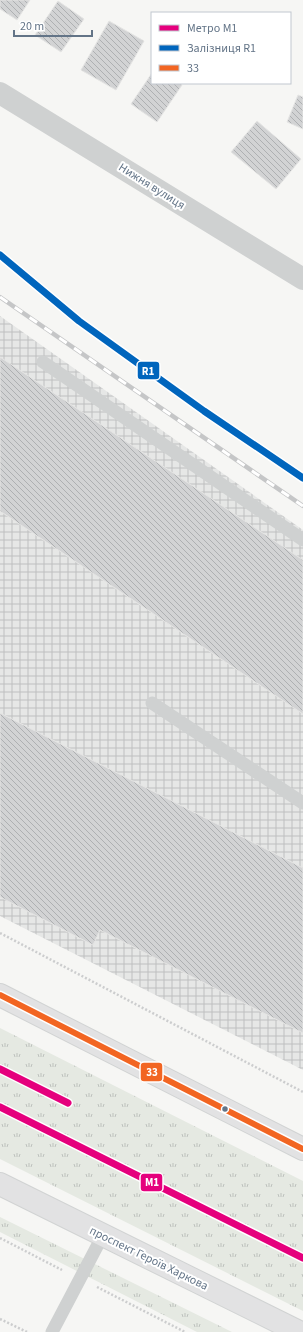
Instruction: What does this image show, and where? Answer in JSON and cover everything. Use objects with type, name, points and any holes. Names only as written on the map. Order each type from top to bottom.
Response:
[{"type":"main road","points":[[0,995],[303,1149]]},
{"type":"main road","name":"проспект Героїв Харкова","points":[[0,1184],[299,1332]]},
{"type":"street","name":"Нижня вулиця","points":[[0,93],[303,279]]},
{"type":"lane","points":[[43,362],[303,540]]},
{"type":"lane","points":[[152,703],[303,803]]},
{"type":"lane","points":[[52,1332],[103,1235]]},
{"type":"path","points":[[0,933],[303,1092]]},
{"type":"path","points":[[0,1319],[27,1332]]},
{"type":"shaded area","points":[[0,316],[303,530],[303,1070],[0,916]]},
{"type":"green space","points":[[0,1028],[303,1181],[303,1311],[0,1159]]},
{"type":"green space","points":[[0,1217],[232,1332],[197,1332],[0,1232]]},
{"type":"building","points":[[0,0],[30,0],[17,20],[0,9]]},
{"type":"building","points":[[58,1],[84,19],[61,52],[35,35]]},
{"type":"building","points":[[109,21],[144,41],[116,90],[81,70]]},
{"type":"building","points":[[151,74],[151,84],[182,85],[157,122],[131,104]]},
{"type":"building","points":[[298,95],[303,97],[303,129],[287,122]]},
{"type":"building","points":[[257,121],[301,159],[276,189],[231,152]]},
{"type":"building","points":[[0,357],[303,560],[303,714],[0,511]]},
{"type":"building","points":[[0,713],[303,868],[303,1033],[100,930],[93,945],[0,897]]},
{"type":"railway","points":[[0,255],[79,321],[204,411],[303,478]]},
{"type":"railway","points":[[0,297],[303,506]]},
{"type":"metro line","name":"M1","points":[[0,1069],[68,1103]]},
{"type":"metro line","name":"M1","points":[[0,1107],[303,1258]]},
{"type":"rail line","name":"R1","points":[[0,255],[79,321],[204,411],[303,478]]},
{"type":"transit line","name":"33","points":[[0,995],[303,1149]]}]
